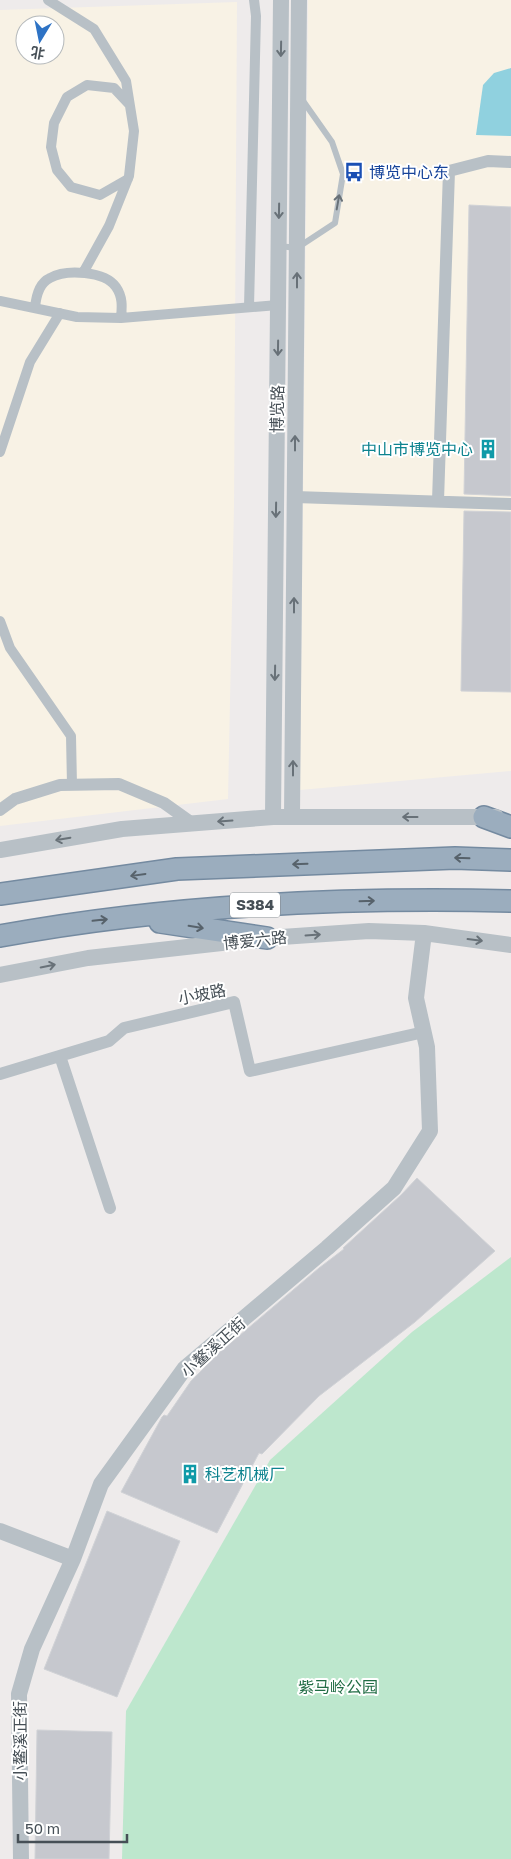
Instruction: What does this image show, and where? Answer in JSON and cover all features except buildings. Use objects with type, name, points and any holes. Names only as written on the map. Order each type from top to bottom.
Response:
[{"type":"highway","points":[[484,817],[511,827]]},
{"type":"highway","points":[[0,894],[177,869],[455,858],[511,860]]},
{"type":"highway","name":"博爱六路","points":[[0,936],[67,924],[243,906],[425,899],[511,901]]},
{"type":"highway","points":[[130,917],[267,938]]},
{"type":"street","points":[[48,0],[94,29],[126,81],[134,131],[128,178],[109,226],[83,273]]},
{"type":"street","points":[[250,307],[256,16],[254,0]]},
{"type":"street","name":"博览路","points":[[273,817],[281,0]]},
{"type":"street","name":"博览路","points":[[292,816],[299,0]]},
{"type":"street","points":[[128,178],[100,195],[71,187],[57,170],[51,147],[54,123],[67,97],[87,85],[114,88],[130,105]]},
{"type":"street","points":[[438,501],[449,171],[488,161],[511,162]]},
{"type":"street","points":[[34,308],[36,293],[49,278],[63,273],[83,273],[103,277],[116,287],[122,302],[121,318]]},
{"type":"street","points":[[0,301],[77,316],[121,318],[278,305]]},
{"type":"street","points":[[0,452],[30,362],[60,313]]},
{"type":"street","points":[[295,497],[511,504]]},
{"type":"street","points":[[0,621],[10,648],[71,736],[72,785]]},
{"type":"street","points":[[0,810],[15,799],[60,785],[119,784],[164,803],[192,823]]},
{"type":"street","points":[[0,850],[122,829],[273,817],[511,818]]},
{"type":"street","name":"博爱六路","points":[[0,974],[88,958],[267,938],[369,931],[424,933],[511,945]]},
{"type":"street","name":"小鳌溪正街","points":[[21,1859],[20,1694],[32,1649],[73,1559],[101,1484],[185,1368],[327,1248],[394,1188],[430,1131],[427,1048],[416,998],[424,933]]},
{"type":"street","name":"小坡路","points":[[0,1074],[109,1041],[124,1028],[234,1002],[250,1071],[424,1032]]},
{"type":"street","points":[[60,1056],[110,1208]]},
{"type":"street","points":[[0,1531],[73,1559]]},
{"type":"lane","points":[[279,246],[297,248],[335,222],[343,174],[332,142],[298,93]]},
{"type":"shaded area","points":[[308,0],[511,0],[511,771],[300,790]]},
{"type":"shaded area","points":[[237,2],[234,506],[228,799],[0,826],[0,10]]},
{"type":"green space","name":"紫马岭公园","points":[[511,1257],[511,1859],[122,1859],[126,1711],[270,1460],[412,1332]]},
{"type":"water","points":[[511,68],[511,136],[476,135],[483,85],[494,73]]},
{"type":"place","name":"博览中心东","points":[[354,172]]},
{"type":"place","name":"中山市博览中心","points":[[488,449]]},
{"type":"place","name":"科艺机械厂","points":[[190,1474]]}]
